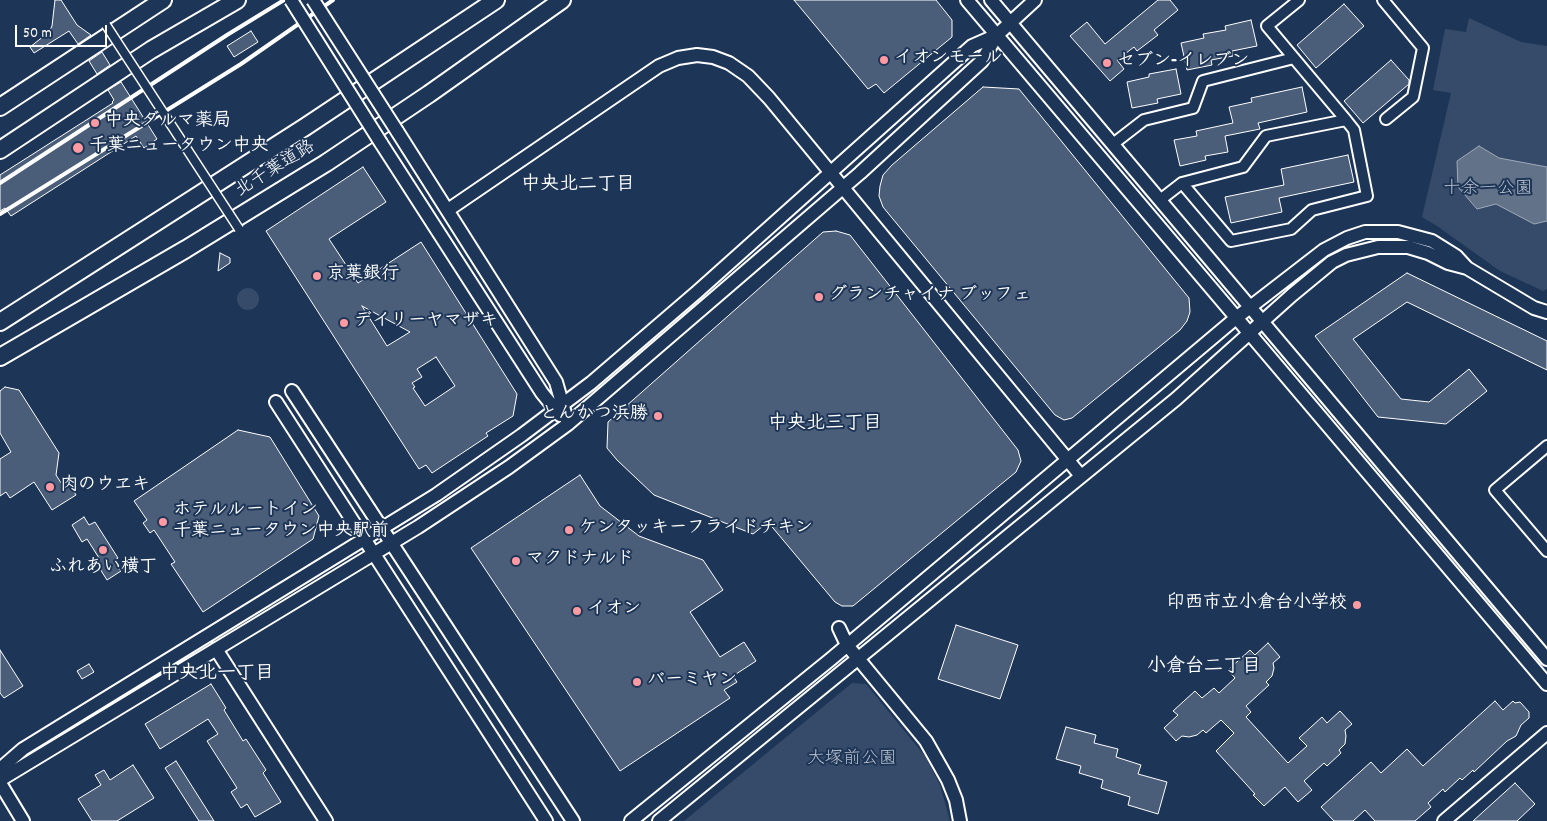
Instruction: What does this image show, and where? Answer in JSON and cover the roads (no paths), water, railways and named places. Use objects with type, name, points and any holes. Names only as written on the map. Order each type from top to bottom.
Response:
[{"type":"highway","points":[[0,107],[163,0]]},
{"type":"highway","points":[[0,150],[151,50],[236,0]]},
{"type":"highway","name":"北千葉道路","points":[[0,322],[305,128],[496,0]]},
{"type":"highway","name":"北千葉道路","points":[[0,357],[186,249],[326,163],[429,94],[562,0]]},
{"type":"street","points":[[291,0],[542,393],[559,407]]},
{"type":"street","points":[[313,0],[556,382],[559,407],[568,424]]},
{"type":"street","points":[[967,0],[1547,684]]},
{"type":"street","points":[[991,0],[1547,658]]},
{"type":"street","points":[[23,821],[0,782],[392,543],[509,467],[568,424],[843,188],[982,61],[997,35],[1036,0]]},
{"type":"street","points":[[1182,183],[1231,241],[1291,229],[1312,210],[1367,196],[1354,130],[1267,26],[1299,0]]},
{"type":"street","points":[[1384,0],[1423,48],[1413,97],[1386,119]]},
{"type":"street","points":[[106,25],[239,229]]},
{"type":"street","points":[[0,769],[23,749],[436,495],[559,407],[591,383],[690,298],[972,46],[997,35]]},
{"type":"street","points":[[448,210],[659,66],[678,58],[697,55],[713,57],[729,63],[748,76],[770,98],[1081,476]]},
{"type":"street","points":[[1113,144],[1144,120],[1193,108],[1203,81],[1294,58]]},
{"type":"street","points":[[1160,200],[1182,183],[1243,167],[1266,136],[1346,120]]},
{"type":"street","points":[[630,821],[847,645],[1236,318],[1324,250],[1347,238],[1365,232],[1398,232],[1432,241],[1456,256],[1467,268]]},
{"type":"street","points":[[659,821],[1176,399],[1332,262],[1346,255],[1364,250],[1392,246],[1408,247],[1428,253],[1448,263],[1467,268],[1534,308],[1547,312]]},
{"type":"street","points":[[292,391],[573,821]]},
{"type":"street","points":[[276,402],[546,821]]},
{"type":"street","points":[[1545,544],[1495,490],[1547,446]]},
{"type":"street","points":[[835,632],[935,754],[951,786],[960,821]]},
{"type":"street","points":[[216,649],[326,821]]},
{"type":"street","points":[[1444,821],[1547,733]]},
{"type":"railway","points":[[0,183],[284,0]]},
{"type":"railway","points":[[0,214],[241,64],[333,0]]},
{"type":"place","name":"イオンモール","points":[[884,60]]},
{"type":"place","name":"セブン-イレブン","points":[[1107,63]]},
{"type":"place","name":"中央ダルマ薬局","points":[[95,123]]},
{"type":"place","name":"千葉ニュータウン中央","points":[[78,148]]},
{"type":"place","name":"京葉銀行","points":[[317,276]]},
{"type":"place","name":"グランチャイナ ブッフェ","points":[[819,297]]},
{"type":"place","name":"デイリーヤマザキ","points":[[344,323]]},
{"type":"place","name":"とんかつ浜勝","points":[[658,416]]},
{"type":"place","name":"肉のウヱキ","points":[[50,487]]},
{"type":"place","name":"ホテルルートイン 千葉ニュータウン中央駅前","points":[[163,522]]},
{"type":"place","name":"ケンタッキーフライドチキン","points":[[569,530]]},
{"type":"place","name":"ふれあい横丁","points":[[103,550]]},
{"type":"place","name":"マクドナルド","points":[[516,561]]},
{"type":"place","name":"印西市立小倉台小学校","points":[[1357,605]]},
{"type":"place","name":"イオン","points":[[577,611]]},
{"type":"place","name":"バーミヤン","points":[[637,682]]},
{"type":"district","name":"中央北二丁目","points":[[578,186]]},
{"type":"district","name":"中央北三丁目","points":[[825,425]]},
{"type":"district","name":"小倉台二丁目","points":[[1204,668]]},
{"type":"district","name":"中央北一丁目","points":[[217,675]]},
{"type":"park label","name":"十余一公園","points":[[1488,191]]},
{"type":"park label","name":"大塚前公園","points":[[852,761]]}]
